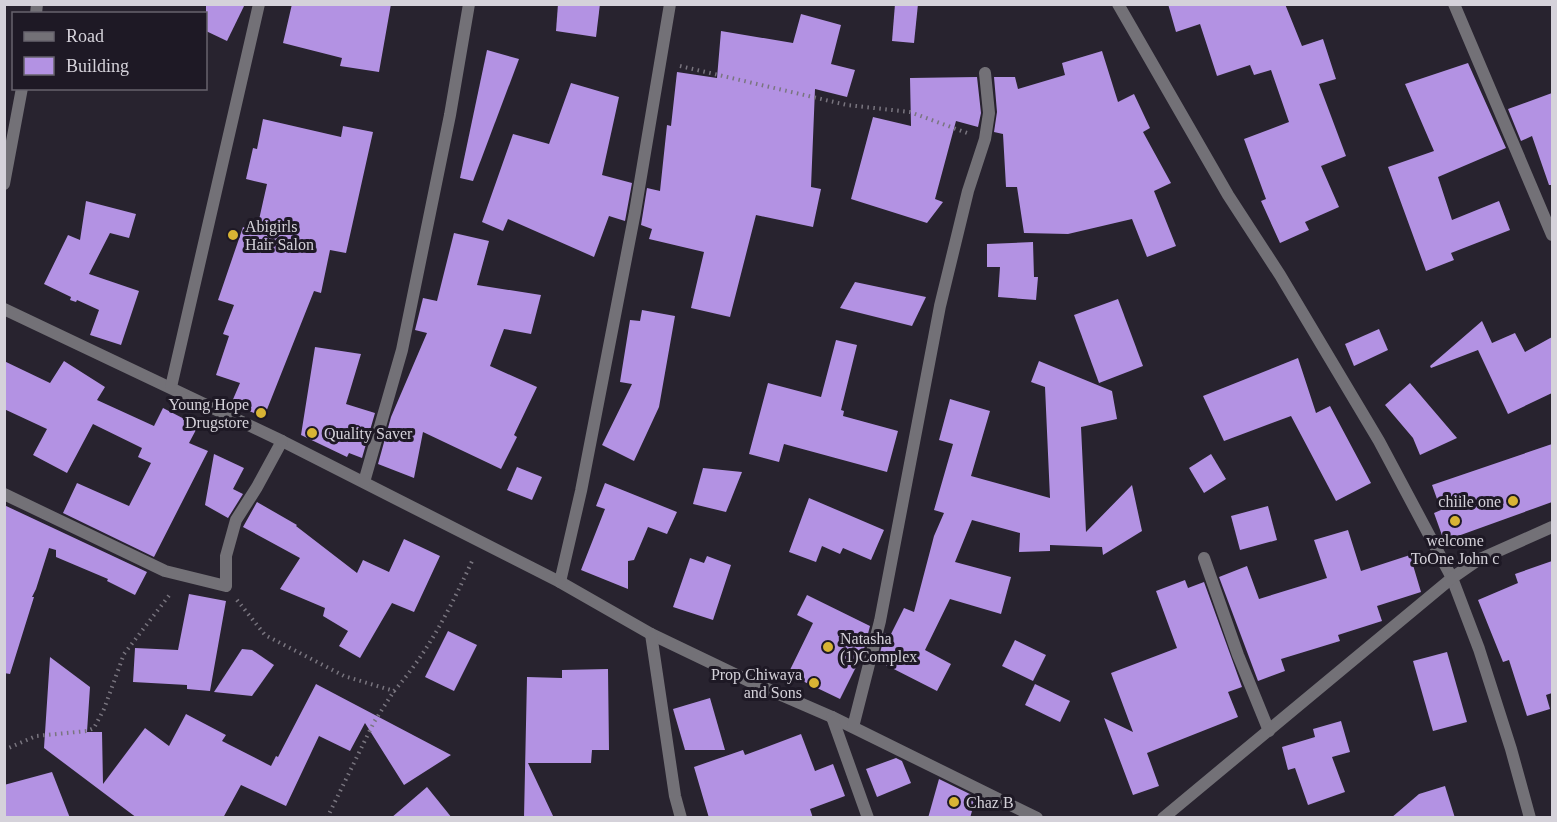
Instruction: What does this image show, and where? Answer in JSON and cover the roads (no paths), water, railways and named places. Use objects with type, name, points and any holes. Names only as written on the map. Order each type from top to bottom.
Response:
[{"type":"street","points":[[171,387],[259,4]]},
{"type":"street","points":[[364,482],[402,350],[450,115],[469,4]]},
{"type":"street","points":[[560,582],[581,491],[635,213],[670,4]]},
{"type":"street","points":[[1118,4],[1228,195],[1280,275],[1379,441],[1452,578],[1483,660],[1530,818]]},
{"type":"street","points":[[1454,4],[1552,235]]},
{"type":"street","points":[[853,727],[880,621],[940,306],[968,191],[985,139],[989,113],[985,73]]},
{"type":"street","points":[[4,184],[22,90]]},
{"type":"street","points":[[4,309],[171,387],[364,482],[560,582],[651,634],[853,727],[1037,818]]},
{"type":"street","points":[[4,494],[165,571],[226,586],[226,556],[236,520],[282,441]]},
{"type":"street","points":[[1163,818],[1452,578],[1478,560],[1552,527]]},
{"type":"street","points":[[1204,558],[1238,655],[1269,731]]},
{"type":"street","points":[[651,634],[675,796],[681,818]]},
{"type":"street","points":[[832,717],[868,818]]},
{"type":"place","name":"Abigirls Hair Salon","points":[[233,235]]},
{"type":"place","name":"Young Hope Drugstore","points":[[261,413]]},
{"type":"place","name":"Quality Saver","points":[[312,433]]},
{"type":"place","name":"chiile one","points":[[1513,501]]},
{"type":"place","name":"welcome ToOne John c","points":[[1455,521]]},
{"type":"place","name":"Natasha (1)Complex","points":[[828,647]]},
{"type":"place","name":"Prop Chiwaya and Sons","points":[[814,683]]},
{"type":"place","name":"Chaz B","points":[[954,802]]}]
